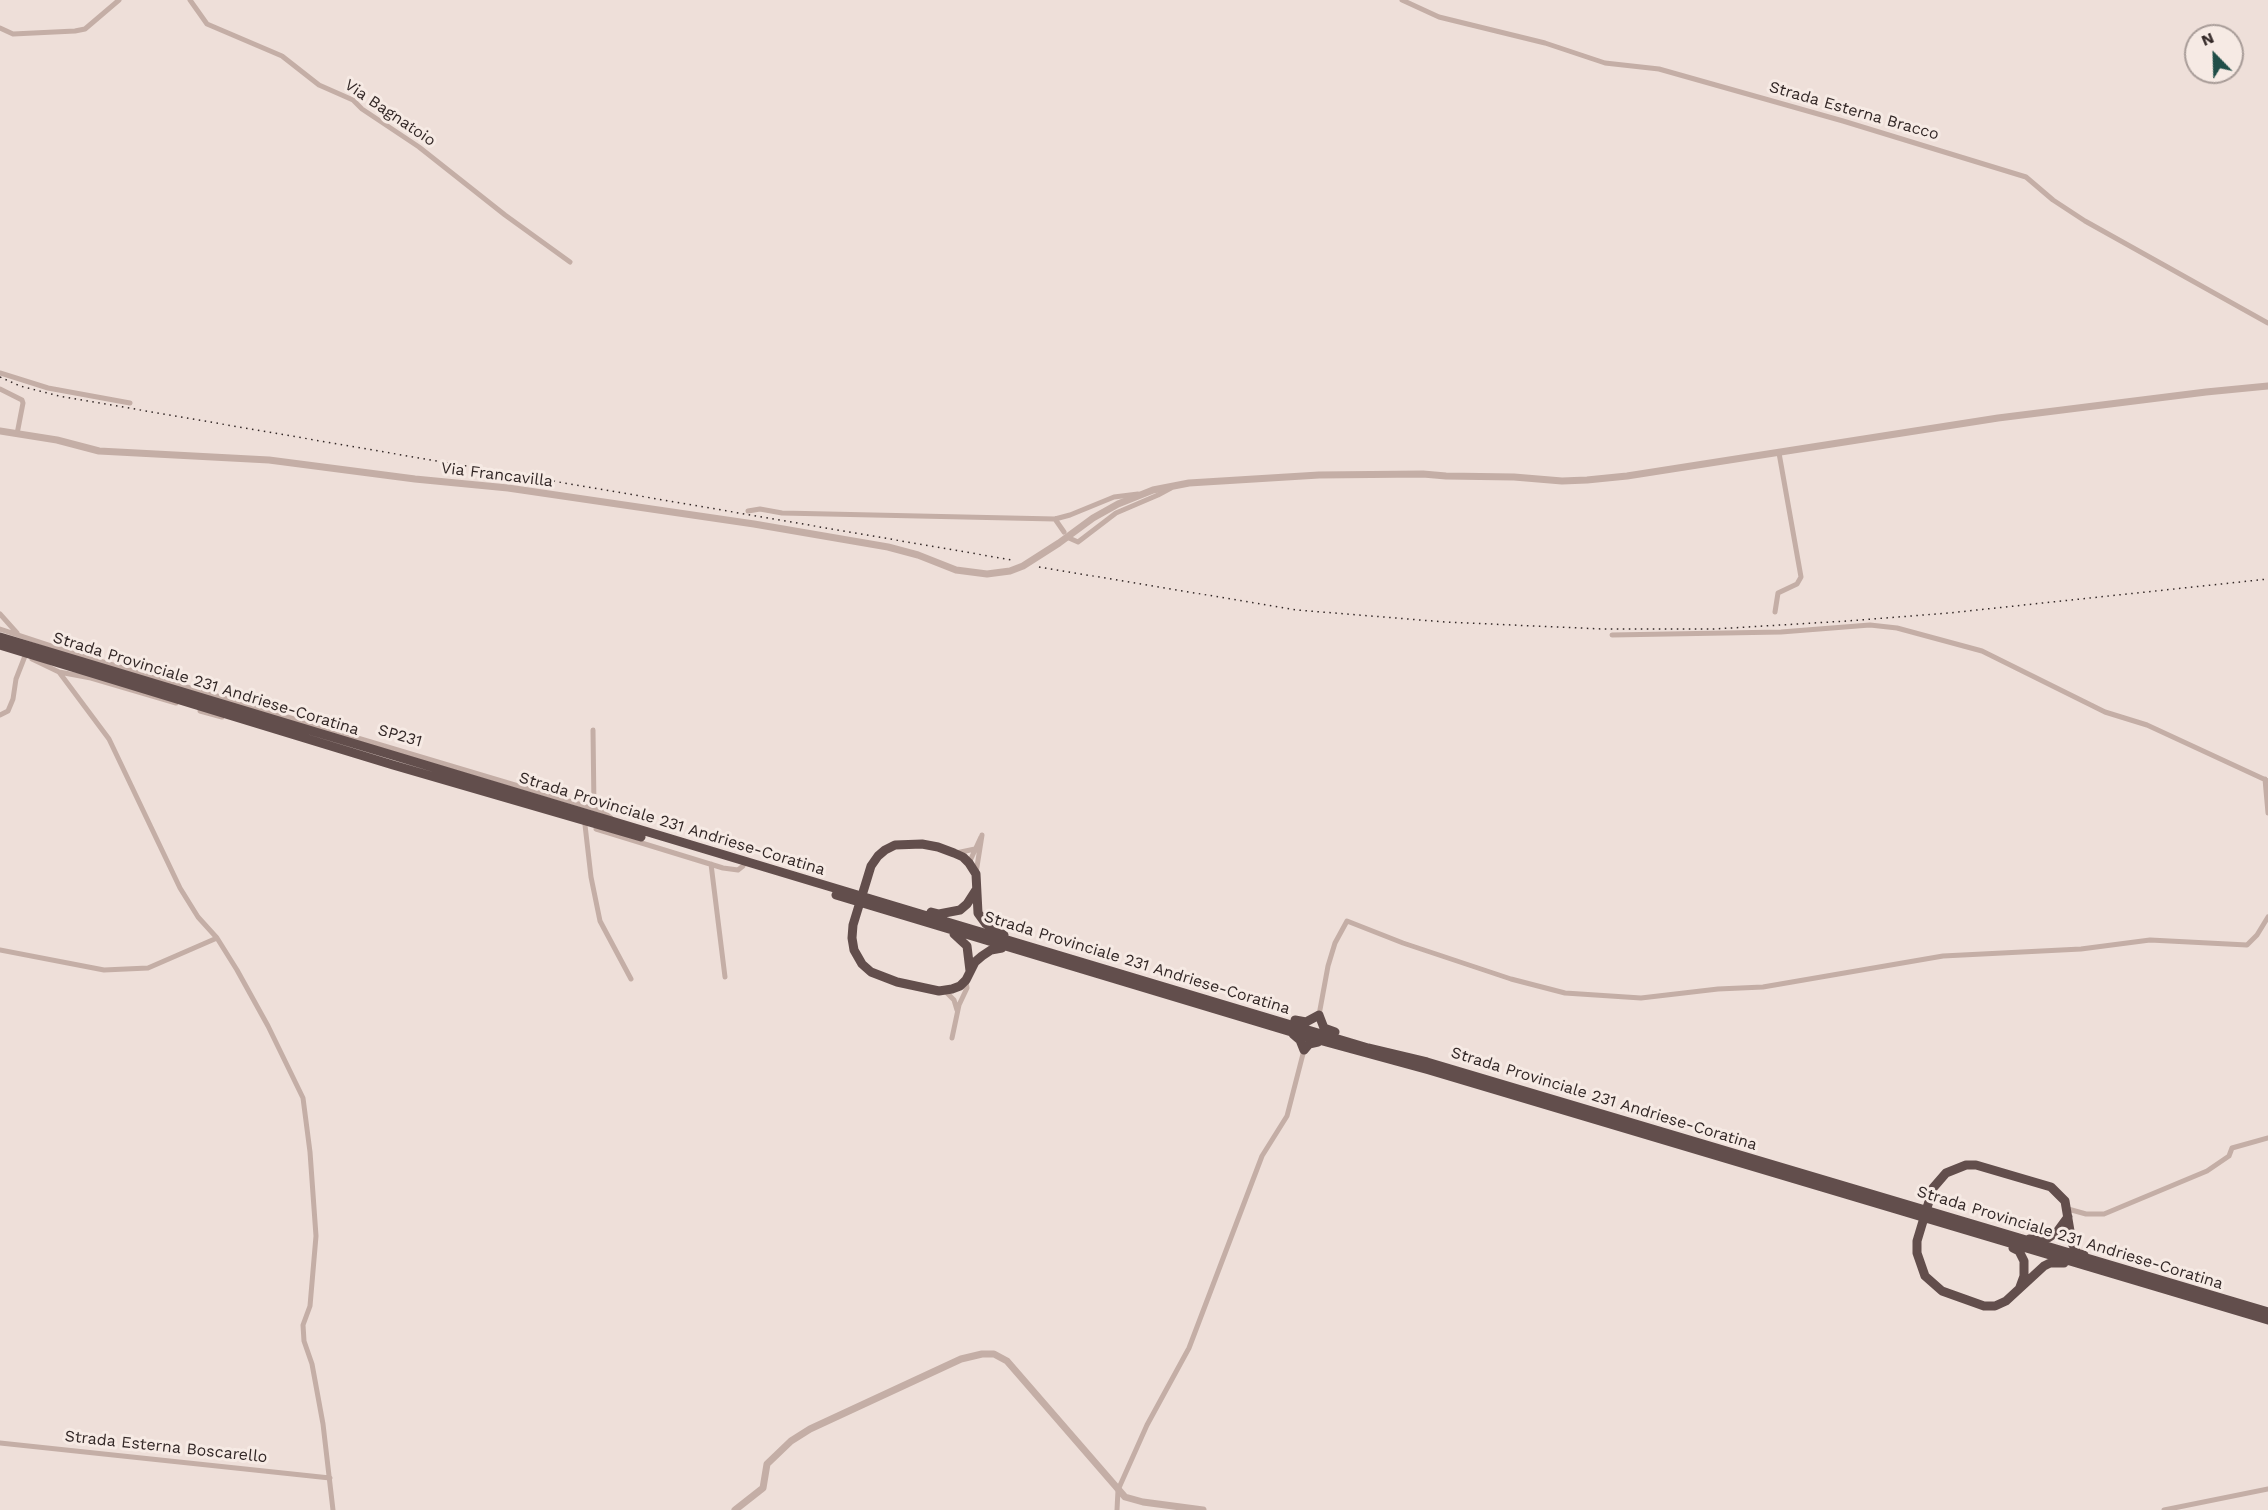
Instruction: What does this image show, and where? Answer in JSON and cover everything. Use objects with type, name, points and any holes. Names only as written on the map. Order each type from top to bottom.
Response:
[{"type":"highway","name":"Strada Provinciale 231 Andriese-Coratina","points":[[0,637],[1223,1004],[1364,1050]]},
{"type":"highway","name":"Strada Provinciale 231 Andriese-Coratina","points":[[0,645],[393,765],[743,866],[1239,1017],[1364,1050],[1449,1068],[2268,1320]]},
{"type":"highway","points":[[1007,939],[1004,934],[986,924],[978,913],[976,874],[969,863],[954,853],[922,844],[895,845],[878,856],[867,878],[852,938],[854,950],[871,972],[897,982],[944,991],[956,987],[968,976],[975,962],[991,950],[1003,948],[1027,953]]},
{"type":"highway","points":[[890,904],[939,914],[950,913],[967,904],[977,888]]},
{"type":"highway","points":[[947,929],[967,946],[970,955],[968,976]]},
{"type":"highway","points":[[1223,1004],[1241,1005],[1301,1022],[1311,1021],[1319,1015],[1321,1024],[1328,1030],[1364,1042],[1364,1050],[1316,1041],[1304,1050],[1300,1040],[1294,1035],[1239,1017]]},
{"type":"highway","points":[[1977,1165],[2051,1187],[2059,1192],[2065,1201],[2072,1243],[2077,1253],[2113,1264],[2130,1276],[2107,1276],[2056,1262],[2044,1266],[2006,1301],[1995,1306],[1984,1305],[1942,1291],[1932,1284],[1920,1265],[1917,1247],[1929,1195],[1938,1180],[1946,1173],[1956,1167],[1977,1165]]},
{"type":"highway","points":[[1968,1227],[1987,1227],[2036,1240],[2048,1238],[2057,1232],[2068,1213]]},
{"type":"highway","points":[[1968,1227],[1981,1238],[2019,1251],[2025,1269],[2020,1287]]},
{"type":"highway","name":"Strada Provinciale 231 Andriese-Coratina","points":[[2130,1276],[2268,1312]]},
{"type":"street","points":[[0,28],[13,34],[75,31],[85,28],[119,0]]},
{"type":"street","name":"Via Bagnatoio","points":[[190,0],[207,24],[282,56],[319,85],[353,100],[362,109],[419,147],[505,215],[570,262]]},
{"type":"street","name":"Strada Esterna Bracco","points":[[1402,0],[1439,17],[1545,43],[1605,63],[1659,69],[1843,121],[2026,177],[2053,200],[2085,222],[2268,323]]},
{"type":"street","points":[[0,373],[39,386],[129,403]]},
{"type":"street","name":"Via Francavilla","points":[[0,431],[57,440],[99,451],[269,460],[415,480],[508,488],[754,524],[906,552],[956,570],[987,574],[1010,571],[1023,566],[1116,501],[1189,483],[1319,474],[1423,474],[1562,481],[1587,480],[1627,476],[1998,418],[2268,386]]},
{"type":"street","points":[[0,388],[22,400],[17,434]]},
{"type":"street","points":[[1775,612],[1778,593],[1797,584],[1801,577],[1779,453]]},
{"type":"street","points":[[1069,538],[1078,542],[1116,513],[1173,486]]},
{"type":"street","points":[[748,512],[760,509],[782,513],[1054,519],[1116,501]]},
{"type":"street","points":[[1054,519],[1064,532]]},
{"type":"street","points":[[0,614],[18,634]]},
{"type":"street","points":[[1612,635],[1781,632],[1870,626],[1897,628],[1982,651],[2105,712],[2147,725],[2266,780],[2268,813]]},
{"type":"street","name":"SP231","points":[[0,629],[76,654],[594,808],[602,811],[617,823]]},
{"type":"street","points":[[0,645],[59,672],[91,678],[711,864],[734,870],[743,866]]},
{"type":"street","points":[[0,715],[8,711],[13,699],[16,679],[25,656]]},
{"type":"street","points":[[59,672],[109,739],[180,888],[198,917],[217,938],[263,1016],[303,1098],[310,1152],[316,1236],[310,1306],[303,1325],[304,1341],[312,1364],[333,1510]]},
{"type":"street","points":[[593,730],[594,808]]},
{"type":"street","points":[[585,825],[591,877],[600,921],[631,980]]},
{"type":"street","points":[[954,853],[978,848]]},
{"type":"street","points":[[969,863],[978,848]]},
{"type":"street","points":[[976,874],[978,848]]},
{"type":"street","points":[[711,864],[725,977]]},
{"type":"street","points":[[1319,1015],[1328,966],[1335,943],[1347,921],[1446,958],[1565,993],[1641,998],[1718,989],[1763,987],[1943,956],[2080,950],[2150,940],[2247,945],[2257,935],[2268,917]]},
{"type":"street","points":[[0,950],[104,970],[148,968],[217,938]]},
{"type":"street","points":[[952,1038],[958,1008],[967,988],[968,976]]},
{"type":"street","points":[[956,987],[958,1008]]},
{"type":"street","points":[[956,987],[963,998]]},
{"type":"street","points":[[944,991],[954,1000],[958,1008]]},
{"type":"street","points":[[1117,1510],[1118,1490],[1147,1425],[1189,1348],[1262,1156],[1287,1116],[1304,1050]]},
{"type":"street","points":[[2068,1213],[2104,1214],[2206,1171],[2229,1156],[2232,1148],[2268,1138]]},
{"type":"street","points":[[735,1510],[762,1488],[767,1464],[790,1441],[810,1429],[961,1359],[982,1354],[994,1354],[1007,1361],[1125,1497],[1143,1502],[1203,1510]]},
{"type":"street","name":"Strada Esterna Boscarello","points":[[0,1443],[330,1478]]},
{"type":"street","points":[[2164,1510],[2268,1489]]},
{"type":"railway","points":[[0,377],[20,386],[59,396],[1012,560]]},
{"type":"railway","points":[[1039,567],[1297,610],[1445,622],[1602,629],[1714,629],[1847,621],[1949,613],[2268,579]]}]
